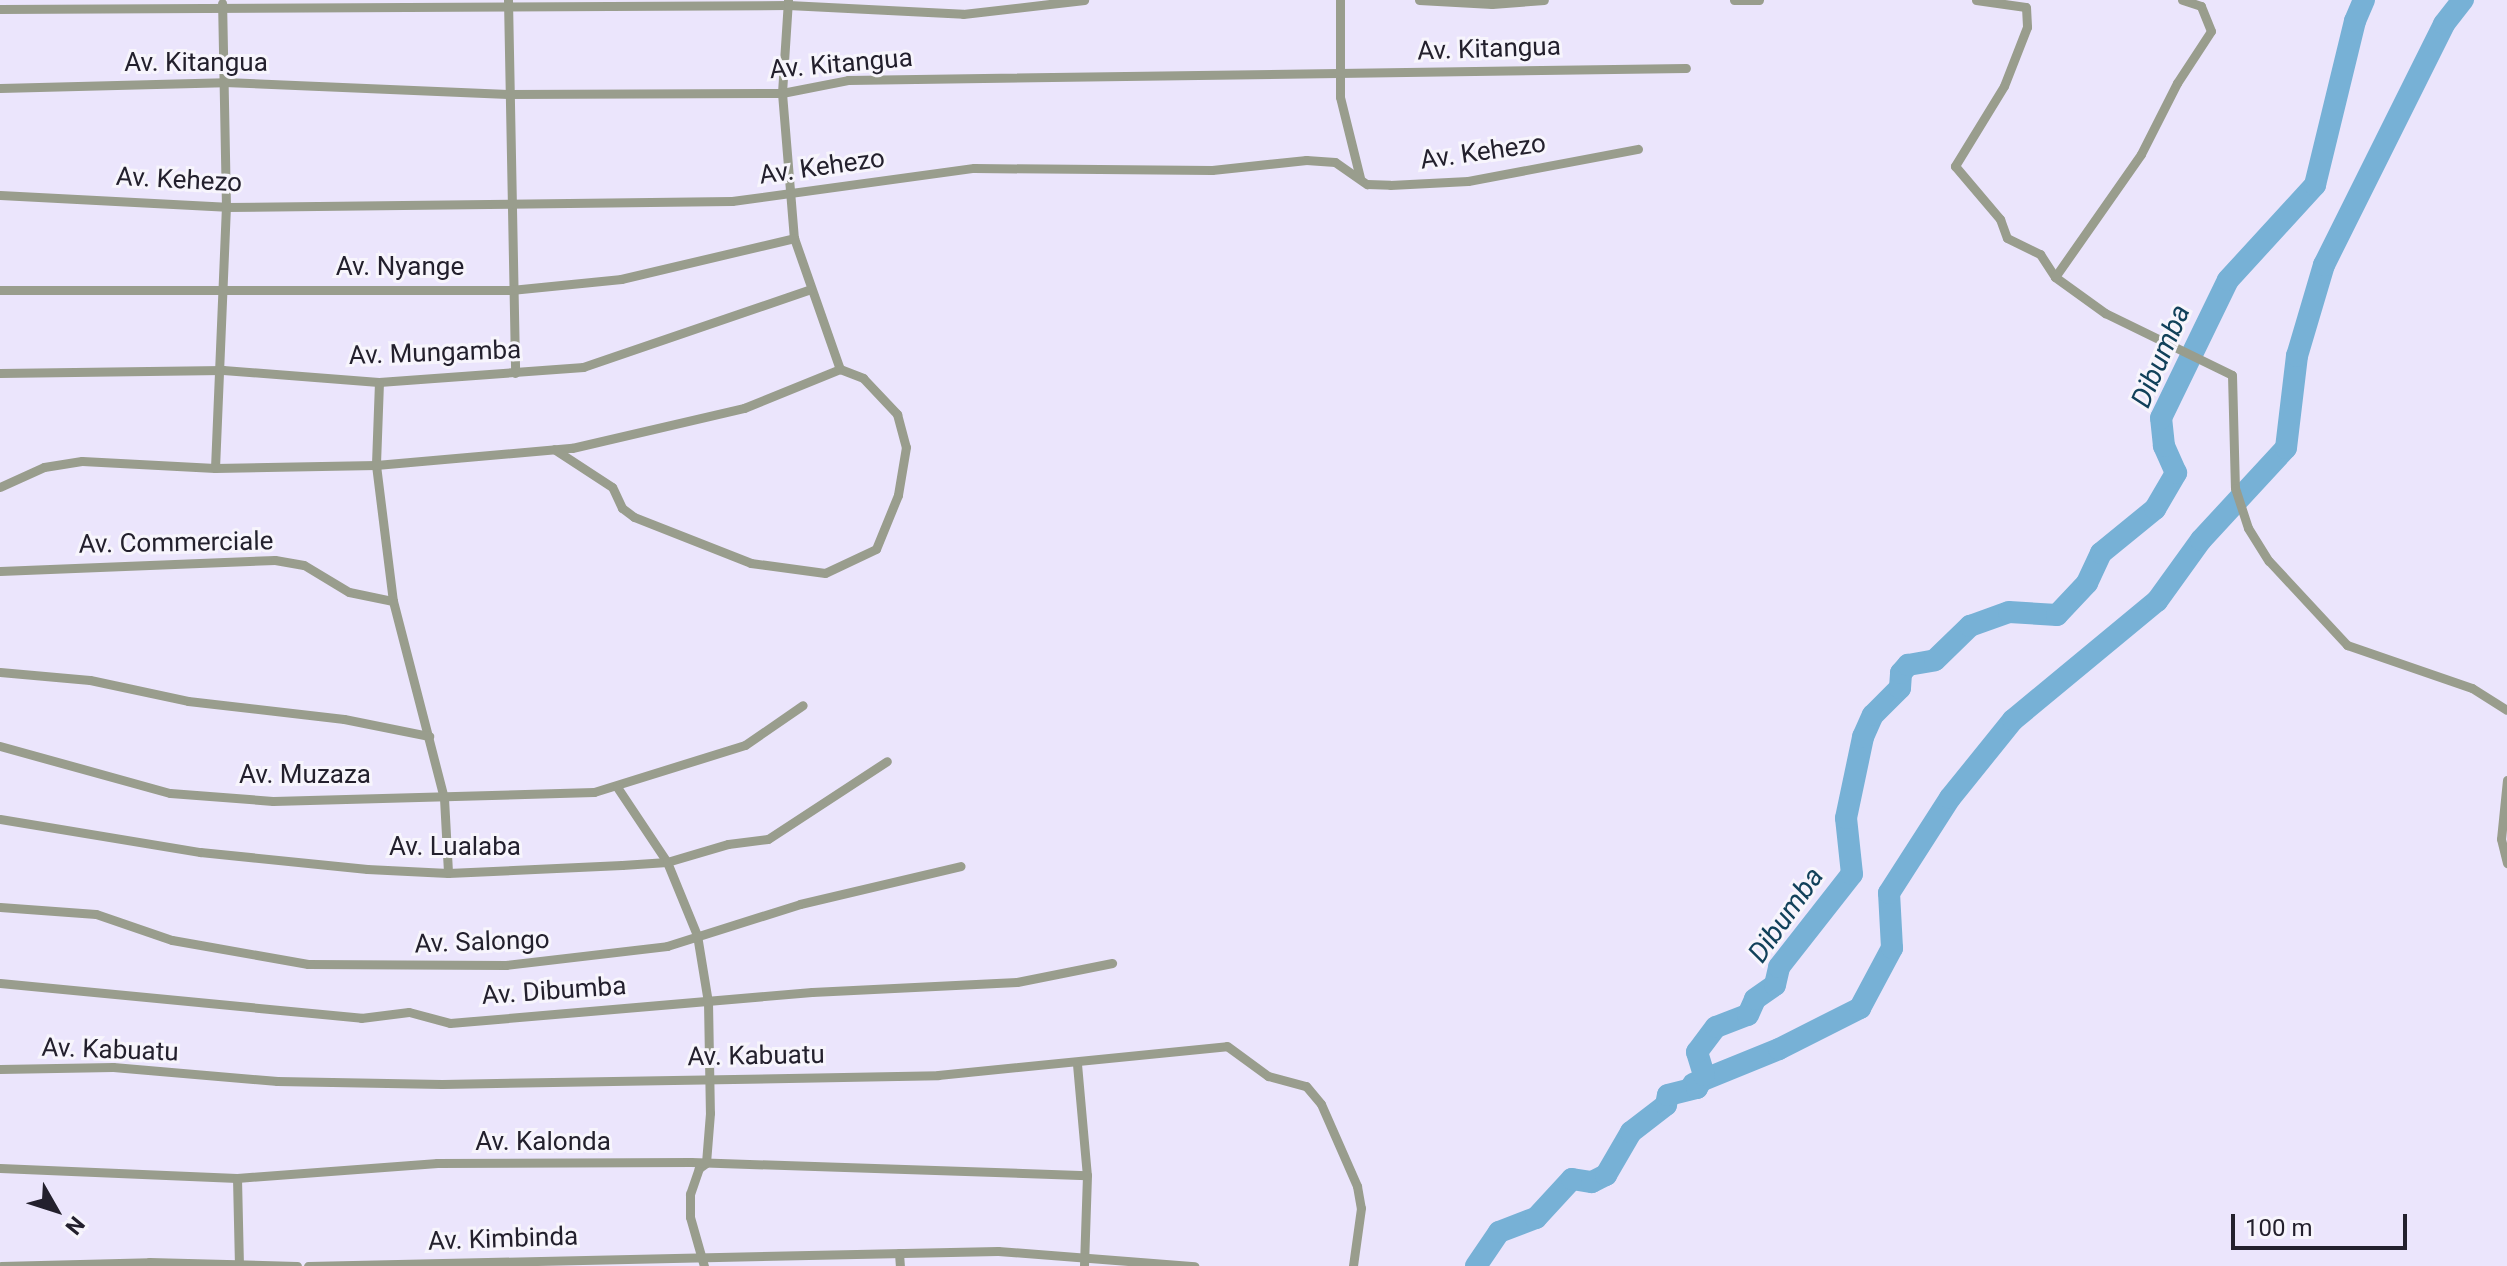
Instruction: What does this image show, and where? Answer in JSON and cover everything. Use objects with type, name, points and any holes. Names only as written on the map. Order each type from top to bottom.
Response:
[{"type":"street","points":[[0,9],[222,3],[508,5],[788,2],[963,14],[1084,0]]},
{"type":"street","points":[[1340,0],[1340,97],[1360,178]]},
{"type":"street","points":[[1419,0],[1479,4],[1544,0]]},
{"type":"street","points":[[1734,0],[1759,0]]},
{"type":"street","points":[[1976,0],[2026,7],[2026,24],[2004,86],[1955,166],[2000,219],[2007,238],[2040,254],[2055,277],[2105,313],[2232,375],[2235,382],[2229,437],[2235,488],[2248,528],[2269,561],[2347,645],[2472,688],[2507,710]]},
{"type":"street","points":[[2055,277],[2141,154],[2177,83],[2211,31],[2201,6],[2182,0]]},
{"type":"street","points":[[788,2],[782,93],[794,196],[794,238],[840,369]]},
{"type":"street","points":[[215,468],[223,370],[226,207],[222,3]]},
{"type":"street","points":[[508,5],[513,201],[511,290],[515,373]]},
{"type":"street","name":"Av. Kitangua","points":[[0,88],[224,82],[508,94],[782,93],[848,80],[1686,68]]},
{"type":"street","name":"Av. Kehezo","points":[[0,195],[226,207],[794,196],[974,168],[1212,170],[1306,160],[1346,165],[1360,178],[1390,185],[1468,181],[1638,149]]},
{"type":"street","name":"Av. Nyange","points":[[0,290],[511,290],[621,279],[794,238]]},
{"type":"street","name":"Av. Mungamba","points":[[0,373],[223,370],[379,382],[583,367],[811,289]]},
{"type":"street","points":[[0,487],[44,467],[82,461],[215,468],[376,465],[554,449],[730,412],[840,369],[863,378],[897,414],[906,447],[884,535],[876,549],[844,568],[825,573],[751,563],[634,517],[622,508],[612,487],[554,449]]},
{"type":"street","points":[[379,382],[376,465],[393,601],[444,798],[448,873]]},
{"type":"street","name":"Av. Commerciale","points":[[0,571],[275,560],[304,565],[349,592],[393,601]]},
{"type":"street","points":[[0,672],[90,680],[188,701],[344,719],[429,736]]},
{"type":"street","name":"Av. Muzaza","points":[[0,746],[170,793],[273,801],[444,798],[617,787],[745,745],[803,705]]},
{"type":"street","name":"Av. Lualaba","points":[[0,819],[200,852],[448,873],[667,862],[728,844],[768,839],[887,761]]},
{"type":"street","points":[[2507,780],[2501,839],[2507,863]]},
{"type":"street","points":[[617,787],[667,862],[697,935],[708,1002],[709,1080],[706,1163],[690,1194],[690,1217],[704,1266]]},
{"type":"street","name":"Av. Salongo","points":[[0,907],[96,914],[219,951],[308,964],[389,967],[607,957],[697,935],[800,904],[961,866]]},
{"type":"street","name":"Av. Dibumba","points":[[0,983],[361,1018],[409,1012],[450,1023],[1017,982],[1112,963]]},
{"type":"street","name":"Av. Kabuatu","points":[[0,1069],[113,1067],[277,1081],[397,1083],[709,1080],[938,1075],[1077,1064],[1227,1046],[1268,1076],[1306,1086],[1339,1139],[1357,1186],[1361,1208],[1353,1266]]},
{"type":"street","points":[[1077,1064],[1087,1175],[1084,1266]]},
{"type":"street","name":"Av. Kalonda","points":[[0,1168],[237,1178],[437,1163],[706,1163],[1087,1175]]},
{"type":"street","points":[[237,1178],[239,1265]]},
{"type":"street","points":[[899,1253],[900,1266]]},
{"type":"street","name":"Av. Kimbinda","points":[[308,1266],[699,1254],[899,1253],[1084,1254],[1194,1266]]},
{"type":"street","points":[[1,1266],[297,1266]]},
{"type":"waterway","name":"Dibumba","points":[[1476,1266],[1499,1232],[1536,1218],[1572,1179],[1592,1182],[1606,1175],[1631,1132],[1666,1105],[1668,1095],[1697,1088],[1704,1075],[1697,1052],[1716,1027],[1748,1015],[1755,999],[1775,985],[1779,967],[1852,874],[1846,818],[1863,737],[1873,715],[1900,688],[1901,673],[1908,665],[1935,660],[1970,626],[2009,612],[2057,615],[2087,583],[2101,553],[2155,509],[2176,473],[2164,446],[2161,418],[2228,280],[2315,185],[2355,21],[2364,0]]},
{"type":"waterway","points":[[1693,1084],[1779,1049],[1860,1008],[1892,948],[1889,893],[1950,798],[2013,720],[2157,601],[2201,540],[2286,448],[2297,356],[2324,265],[2444,24],[2463,0]]}]
